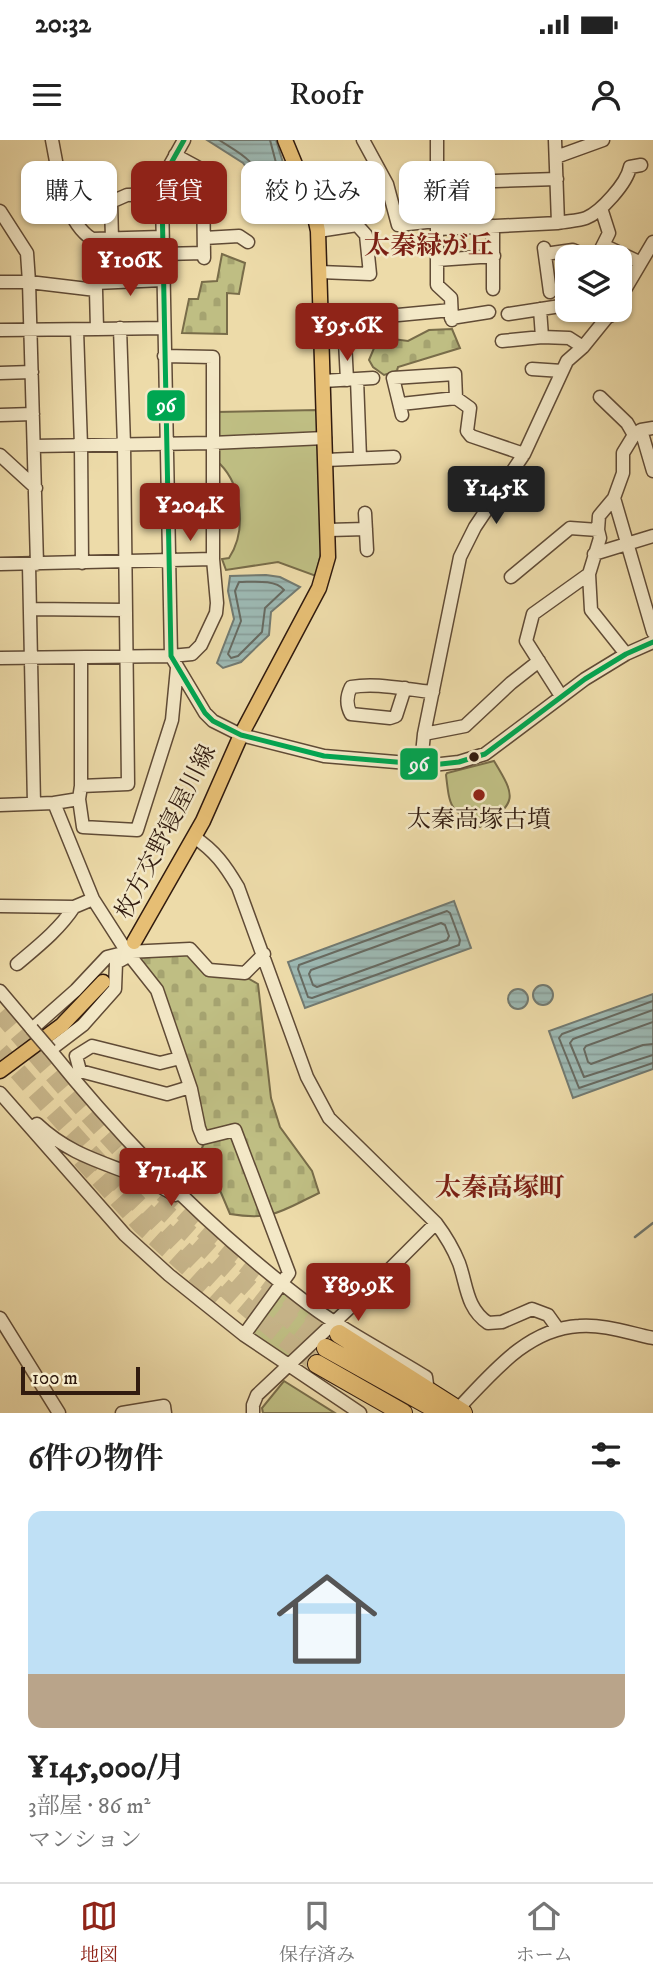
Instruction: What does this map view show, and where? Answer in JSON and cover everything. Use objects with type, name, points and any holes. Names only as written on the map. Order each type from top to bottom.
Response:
[{"type":"highway","points":[[337,1328],[423,1396]]},
{"type":"highway","points":[[326,1348],[454,1412]]},
{"type":"highway","points":[[379,1413],[314,1366],[403,1413]]},
{"type":"main road","name":"枚方交野寝屋川線","points":[[131,947],[194,837],[241,735],[319,588],[328,557],[318,231],[313,208],[285,140]]},
{"type":"main road","points":[[0,1071],[62,1025],[103,982]]},
{"type":"street","points":[[52,140],[60,179],[74,221],[82,233],[92,240],[162,237]]},
{"type":"street","points":[[172,161],[184,140]]},
{"type":"street","points":[[363,140],[387,184],[398,225],[493,226],[558,223],[586,218],[601,208],[628,176],[630,167],[641,165]]},
{"type":"street","points":[[437,140],[437,161]]},
{"type":"street","points":[[555,140],[558,223]]},
{"type":"street","points":[[556,157],[603,140]]},
{"type":"street","points":[[162,254],[204,255],[203,174],[201,169],[175,155]]},
{"type":"street","points":[[495,181],[557,179]]},
{"type":"street","points":[[112,239],[111,202],[131,195]]},
{"type":"street","points":[[601,208],[609,233],[603,244],[639,262]]},
{"type":"street","points":[[0,211],[27,253],[32,330],[36,488],[30,609],[34,804]]},
{"type":"street","points":[[80,658],[80,793],[83,827],[137,830],[172,720],[174,662],[168,560],[162,224]]},
{"type":"street","points":[[318,231],[357,225],[366,235],[370,274],[320,272]]},
{"type":"street","points":[[436,225],[437,285],[451,298],[451,316]]},
{"type":"street","points":[[493,226],[493,289]]},
{"type":"street","points":[[204,238],[239,236],[248,242]]},
{"type":"street","points":[[92,240],[97,330]]},
{"type":"street","points":[[632,275],[653,243]]},
{"type":"street","points":[[550,292],[544,251],[555,251]]},
{"type":"street","points":[[437,260],[494,256]]},
{"type":"street","points":[[0,282],[95,286],[163,280]]},
{"type":"street","points":[[508,314],[555,307]]},
{"type":"street","points":[[540,309],[542,337]]},
{"type":"street","points":[[398,314],[451,316],[489,312]]},
{"type":"street","points":[[421,764],[424,734],[460,557],[475,527],[523,454],[567,361],[604,322]]},
{"type":"street","points":[[120,328],[128,784]]},
{"type":"street","points":[[0,330],[164,328]]},
{"type":"street","points":[[77,330],[82,562]]},
{"type":"street","points":[[502,341],[542,337],[569,338],[583,347]]},
{"type":"street","points":[[345,341],[352,379],[360,458]]},
{"type":"street","points":[[0,658],[125,657],[174,662],[192,654],[201,645],[216,612],[213,559],[212,357],[164,356]]},
{"type":"street","points":[[532,369],[562,371]]},
{"type":"street","points":[[0,373],[32,372]]},
{"type":"street","points":[[456,398],[455,374],[393,377],[402,409],[456,398],[470,408],[467,431],[471,436],[523,454]]},
{"type":"street","points":[[323,381],[373,378]]},
{"type":"street","points":[[600,397],[627,423],[642,431],[653,471]]},
{"type":"street","points":[[0,415],[33,414]]},
{"type":"street","points":[[626,654],[591,610],[589,574],[600,538],[599,516],[614,498],[623,472],[623,453],[642,431]]},
{"type":"street","points":[[34,446],[325,438]]},
{"type":"street","points":[[0,455],[36,488]]},
{"type":"street","points":[[326,460],[394,457]]},
{"type":"street","points":[[614,498],[653,632]]},
{"type":"street","points":[[365,513],[366,550]]},
{"type":"street","points":[[511,577],[570,528],[598,530]]},
{"type":"street","points":[[328,530],[366,529]]},
{"type":"street","points":[[594,554],[653,536]]},
{"type":"street","points":[[0,564],[213,559]]},
{"type":"street","points":[[561,696],[526,641],[533,614],[589,574]]},
{"type":"street","points":[[30,609],[125,610]]},
{"type":"street","points":[[174,662],[205,713],[213,721],[241,735],[324,756],[432,765],[459,762],[485,754],[585,679],[626,654],[653,642]]},
{"type":"street","points":[[424,734],[466,726],[511,683],[539,661]]},
{"type":"street","points":[[405,688],[396,716],[390,718],[351,714],[347,707],[351,687],[405,688],[433,692]]},
{"type":"street","points":[[0,806],[54,803],[80,793],[128,784],[151,786]]},
{"type":"street","points":[[54,803],[93,899],[131,947],[157,990],[190,1087],[198,1128],[203,1138],[235,1130],[289,1273],[244,1335]]},
{"type":"street","points":[[194,837],[221,858],[238,887],[307,1077],[329,1118],[448,1238],[459,1263],[468,1299],[477,1315],[488,1323],[502,1322],[531,1309],[548,1315],[558,1329]]},
{"type":"street","points":[[0,906],[74,907],[93,899]]},
{"type":"street","points":[[17,964],[68,917],[74,907]]},
{"type":"street","points":[[32,1029],[76,990],[107,957],[131,947],[190,949],[209,970],[245,973],[264,954]]},
{"type":"street","points":[[50,1050],[83,1025],[115,989],[116,963],[125,958],[131,947]]},
{"type":"street","points":[[0,991],[90,1101],[192,1206],[337,1328]]},
{"type":"street","points":[[180,1058],[160,1063],[92,1046],[76,1056],[80,1072],[167,1094],[190,1087]]},
{"type":"street","points":[[0,1081],[37,1125],[65,1147],[92,1161],[138,1176],[192,1206]]},
{"type":"street","points":[[0,1093],[125,1235],[169,1275],[244,1335],[359,1413]]},
{"type":"street","points":[[253,1413],[257,1395],[337,1328],[436,1223]]},
{"type":"street","points":[[0,1318],[57,1412]]},
{"type":"street","points":[[454,1412],[523,1346],[558,1329],[581,1325],[604,1327],[653,1338]]},
{"type":"street","points":[[122,1413],[164,1406],[165,1413]]},
{"type":"green space","points":[[222,254],[245,263],[239,294],[227,293],[227,334],[182,333],[189,299],[198,299],[202,282],[217,281]]},
{"type":"green space","points":[[452,329],[460,348],[398,367],[397,371],[384,375],[373,367],[369,360],[377,341],[385,338],[408,341],[429,330]]},
{"type":"green space","points":[[317,410],[322,548],[316,576],[278,562],[226,570],[222,559],[229,558],[235,547],[240,509],[227,473],[220,464],[215,464],[216,412]]},
{"type":"green space","points":[[494,761],[506,783],[509,798],[501,812],[480,827],[453,807],[446,775]]},
{"type":"green space","points":[[191,954],[209,972],[244,976],[258,984],[271,1098],[280,1127],[312,1171],[319,1193],[276,1213],[257,1216],[230,1214],[202,1148],[205,1141],[185,1058],[136,958]]},
{"type":"green space","points":[[284,1289],[328,1320],[286,1367],[250,1337]]},
{"type":"green space","points":[[284,1381],[335,1413],[263,1413],[262,1408]]},
{"type":"water","points":[[207,140],[276,140],[282,161],[241,161]]},
{"type":"water","points":[[230,576],[280,577],[300,587],[271,612],[269,635],[241,662],[223,668],[217,663],[234,619],[228,591]]},
{"type":"water","points":[[454,901],[471,948],[305,1008],[288,962]]},
{"type":"water","points":[[543,985],[550,988],[553,995],[550,1002],[543,1005],[536,1002],[533,995],[536,988]]},
{"type":"water","points":[[514,989],[522,989],[528,999],[522,1009],[514,1009],[508,1003],[508,995]]},
{"type":"water","points":[[653,994],[653,1069],[573,1098],[549,1031]]},
{"type":"waterway","points":[[635,1237],[653,1223]]},
{"type":"tunnel","points":[[0,1013],[103,1131],[188,1217],[273,1286],[339,1334]]},
{"type":"tunnel","points":[[0,1051],[112,1176],[190,1256],[273,1330],[317,1364]]},
{"type":"tunnel","points":[[81,1159],[140,1224],[220,1297]]},
{"type":"tunnel","points":[[157,1204],[253,1291],[326,1348]]},
{"type":"transit line","name":"96","points":[[184,140],[170,165],[162,198],[171,656],[205,713],[213,721],[241,735],[324,756],[432,765],[459,762],[485,754],[585,679],[626,654],[653,642]]},
{"type":"place","name":"太秦高塚古墳","points":[[479,795]]},
{"type":"district","name":"太秦緑が丘","points":[[429,246]]},
{"type":"district","name":"太秦高塚町","points":[[500,1188]]}]
